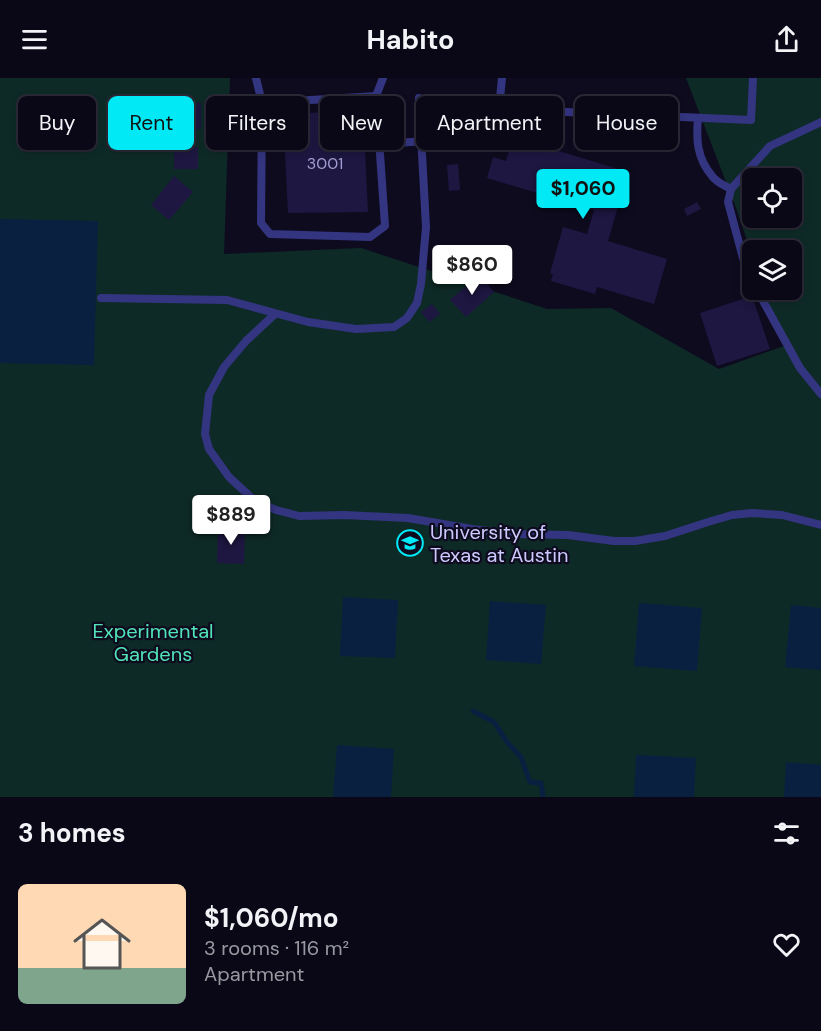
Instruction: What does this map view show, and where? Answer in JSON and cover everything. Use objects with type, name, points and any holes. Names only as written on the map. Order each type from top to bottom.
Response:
[{"type":"lane","points":[[256,78],[260,96]]},
{"type":"lane","points":[[376,96],[383,78]]},
{"type":"lane","points":[[500,96],[502,78]]},
{"type":"lane","points":[[563,112],[751,120],[753,78]]},
{"type":"lane","points":[[698,118],[696,138],[699,154],[712,178],[731,189]]},
{"type":"lane","points":[[742,254],[728,202],[731,189],[770,146],[821,122]]},
{"type":"lane","points":[[261,150],[261,223],[270,234],[370,237],[385,226],[380,150]]},
{"type":"lane","points":[[101,298],[227,300],[308,322],[356,329],[394,327],[407,318],[417,303],[421,284],[426,227],[421,150]]},
{"type":"lane","points":[[763,300],[800,368],[821,394]]},
{"type":"lane","points":[[275,314],[246,341],[224,367],[209,395],[206,434],[209,449],[229,477],[255,501],[276,510],[299,516],[345,515],[408,518],[516,534],[568,535],[614,541],[635,541],[665,536],[716,519],[752,513],[782,515],[821,525]]},
{"type":"green space","name":"University of Texas at Austin","points":[[0,78],[230,78],[229,96],[206,96],[206,150],[228,150],[224,254],[361,248],[547,309],[611,308],[719,369],[784,346],[768,300],[802,300],[802,240],[747,240],[743,228],[802,228],[802,168],[742,168],[742,226],[686,78],[821,78],[821,797],[0,797]]},
{"type":"water","points":[[0,219],[98,221],[94,365],[0,363]]},
{"type":"water","points":[[343,597],[398,600],[395,658],[340,656]]},
{"type":"water","points":[[490,601],[546,605],[541,664],[486,660]]},
{"type":"water","points":[[639,603],[702,608],[697,671],[634,666]]},
{"type":"water","points":[[791,605],[821,608],[821,670],[785,667]]},
{"type":"water","points":[[337,745],[394,749],[391,797],[333,797]]},
{"type":"water","points":[[636,755],[696,758],[694,797],[634,797]]},
{"type":"water","points":[[786,762],[821,765],[821,797],[784,797]]},
{"type":"building","points":[[194,103],[197,107],[197,103],[201,103],[201,129],[194,130]]},
{"type":"building","points":[[320,112],[320,150],[365,150],[368,212],[288,213],[285,150],[308,150],[308,113]]},
{"type":"building","points":[[194,147],[198,147],[198,169],[174,169],[174,150],[194,150]]},
{"type":"building","points":[[509,150],[556,150],[628,172],[608,241],[667,259],[654,304],[597,287],[595,294],[551,281],[553,274],[550,273],[563,227],[587,234],[594,210],[487,178],[493,157],[506,161]]},
{"type":"building","points":[[458,164],[460,190],[449,191],[447,165]]},
{"type":"building","points":[[174,176],[193,192],[169,220],[151,205]]},
{"type":"building","points":[[697,202],[701,209],[687,216],[684,209]]},
{"type":"building","points":[[479,274],[494,292],[466,317],[450,300]]},
{"type":"building","points":[[742,299],[753,300],[770,349],[717,366],[700,313]]},
{"type":"building","points":[[432,304],[440,314],[429,322],[421,312]]},
{"type":"building","points":[[218,528],[245,529],[244,564],[217,563]]},
{"type":"waterway","points":[[473,711],[494,722],[507,742],[521,757],[530,782],[541,783],[543,797]]},
{"type":"place","name":"University of Texas at Austin","points":[[410,543]]},
{"type":"park label","name":"Experimental Gardens","points":[[153,642]]}]
